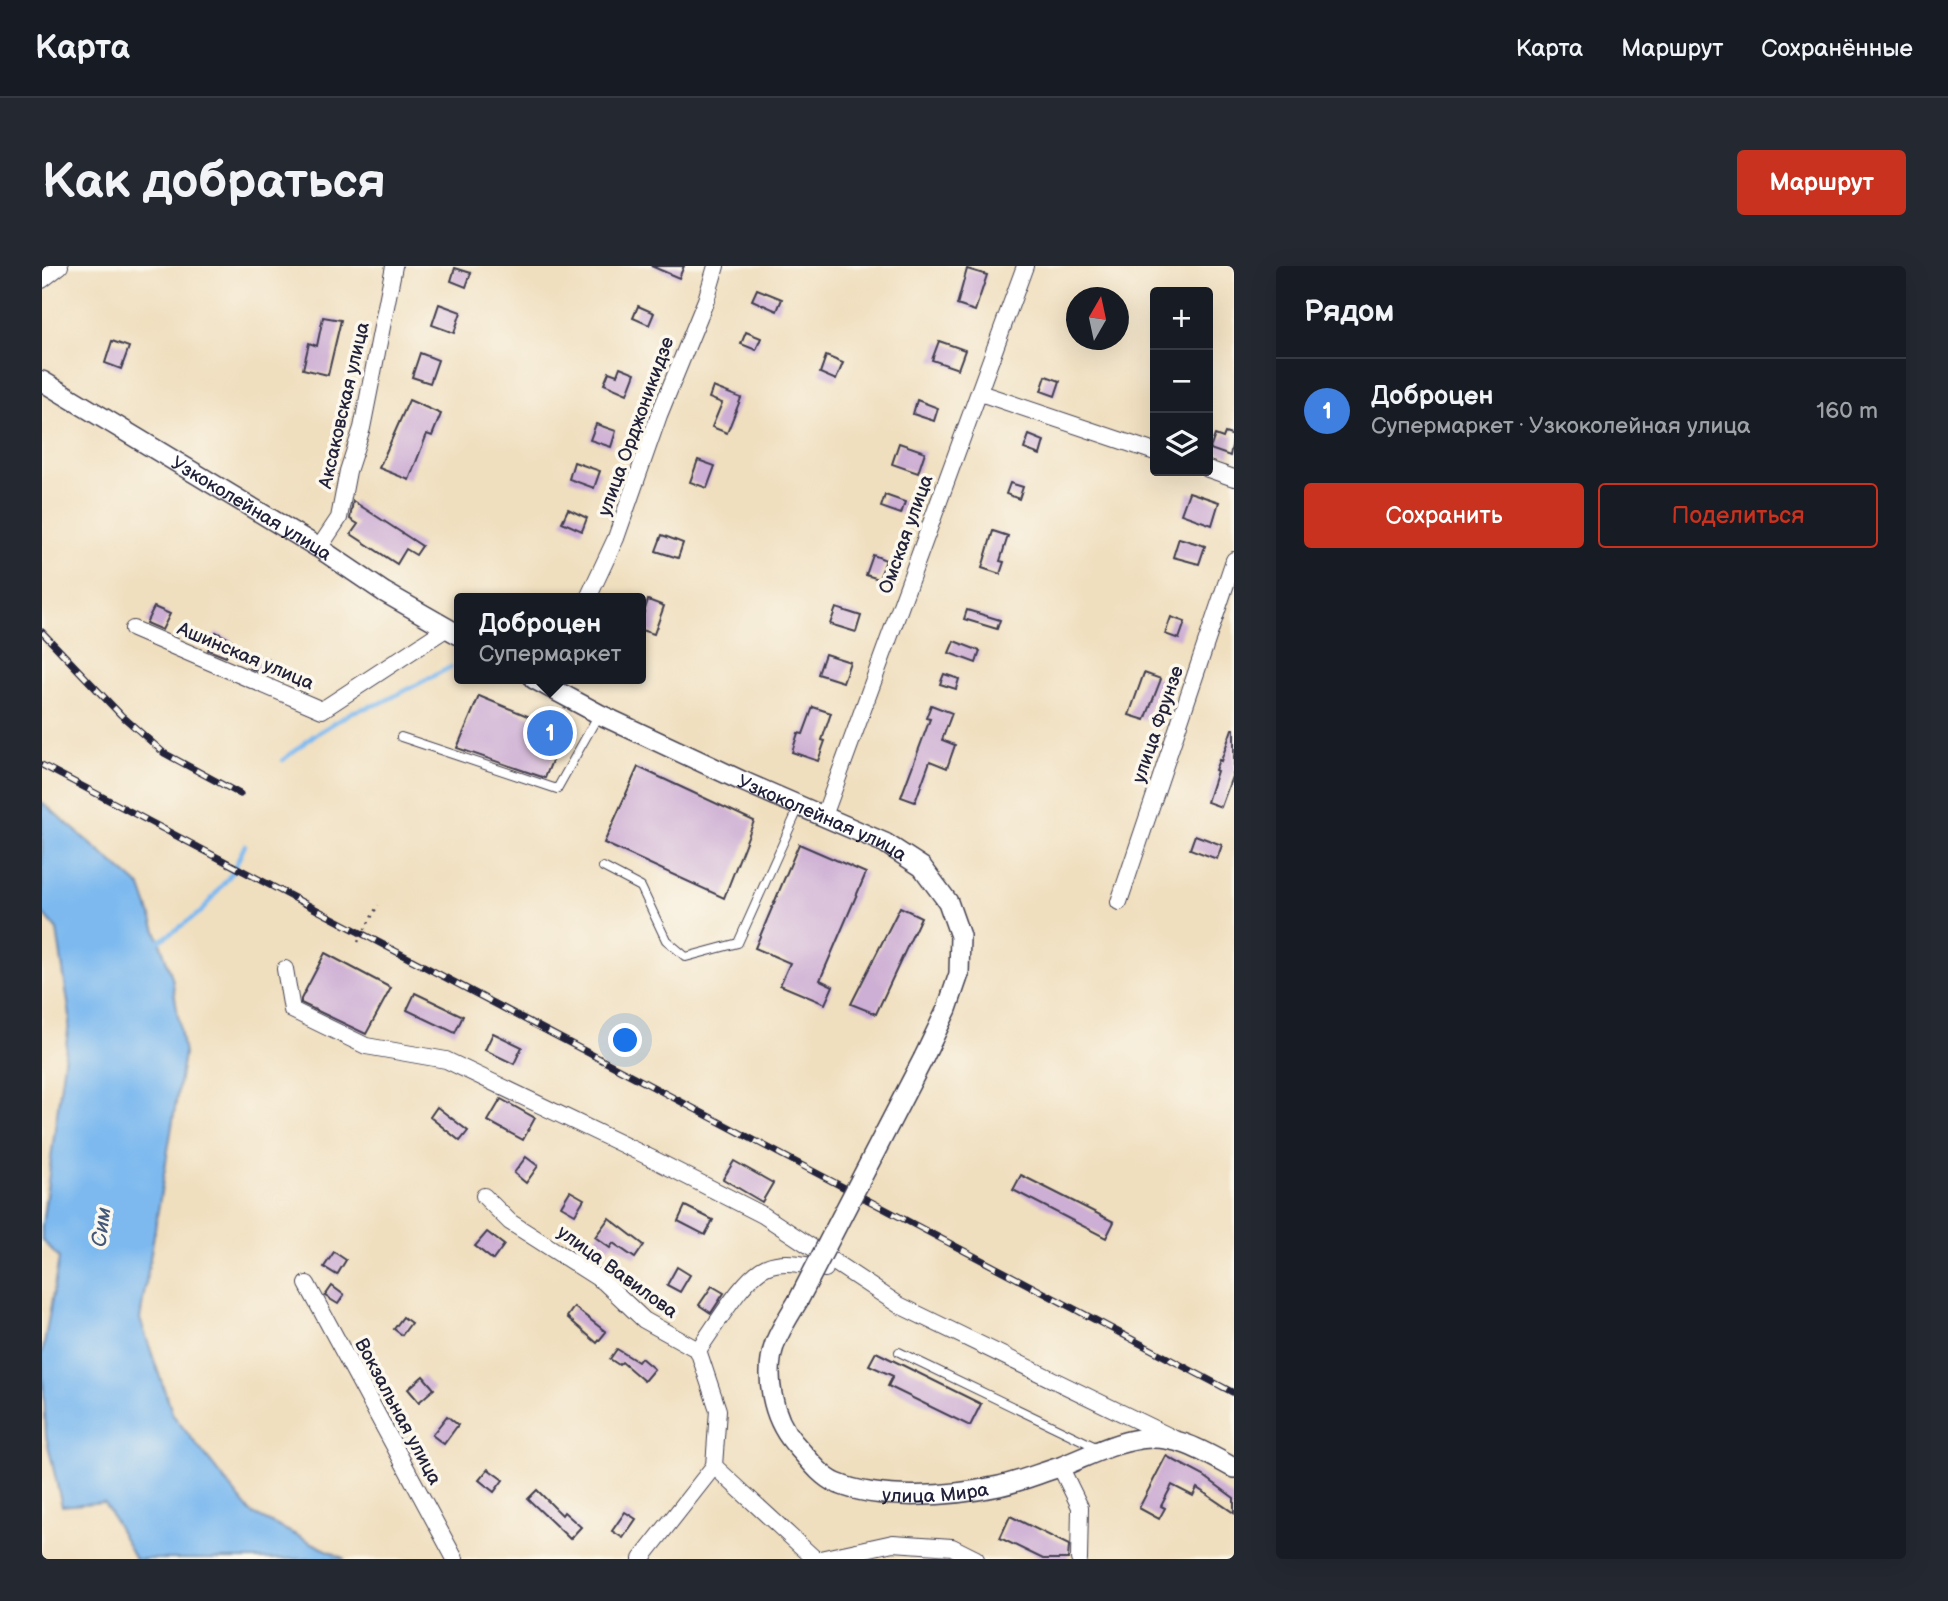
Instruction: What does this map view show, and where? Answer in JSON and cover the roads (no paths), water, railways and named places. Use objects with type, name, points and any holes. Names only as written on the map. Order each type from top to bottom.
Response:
[{"type":"street","points":[[42,281],[60,266]]},
{"type":"street","name":"Аксаковская улица","points":[[319,548],[339,518],[348,471],[362,429],[394,266]]},
{"type":"street","name":"улица Орджоникидзе","points":[[590,593],[616,538],[659,415],[706,300],[716,266]]},
{"type":"street","name":"Омская улица","points":[[824,816],[1025,266]]},
{"type":"street","name":"Узкоколейная улица","points":[[42,381],[453,632]]},
{"type":"street","points":[[980,393],[1150,450]]},
{"type":"street","points":[[1213,472],[1234,478]]},
{"type":"street","name":"улица Фрунзе","points":[[1119,902],[1234,560]]},
{"type":"street","name":"Ашинская улица","points":[[133,629],[322,710],[453,632]]},
{"type":"street","name":"Узкоколейная улица","points":[[549,684],[599,714],[742,781],[885,842],[922,867],[948,902],[960,936],[959,974],[947,1009],[798,1301]]},
{"type":"street","points":[[285,969],[292,1010],[366,1046],[446,1060],[763,1215],[899,1305],[1176,1440]]},
{"type":"street","name":"улица Вавилова","points":[[484,1196],[510,1222],[604,1282],[644,1320],[698,1350]]},
{"type":"street","points":[[641,1559],[714,1466],[718,1410],[698,1350],[749,1278],[767,1267],[790,1263],[851,1273]]},
{"type":"street","name":"Вокзальная улица","points":[[307,1284],[455,1559]]},
{"type":"street","name":"улица Мира","points":[[798,1301],[775,1342],[770,1365],[776,1412],[788,1436],[811,1463],[835,1482],[878,1493],[932,1494],[1000,1486],[1141,1438],[1176,1440],[1234,1468]]},
{"type":"street","points":[[714,1466],[818,1559],[893,1543],[953,1547],[976,1559]]},
{"type":"street","points":[[1060,1466],[1080,1507],[1079,1559]]},
{"type":"lane","points":[[401,737],[557,789],[599,714]]},
{"type":"lane","points":[[603,867],[642,887],[666,940],[686,957],[738,943],[800,805]]},
{"type":"lane","points":[[899,1352],[1104,1450]]},
{"type":"water","name":"Сим","points":[[42,802],[141,887],[172,977],[184,1054],[140,1319],[173,1415],[251,1513],[345,1559],[135,1559],[104,1502],[62,1506],[46,1436],[42,1356],[59,1258],[42,1240],[42,1226],[70,1016],[57,930],[42,912]]},
{"type":"waterway","points":[[283,760],[313,736],[352,712],[381,703],[451,667]]},
{"type":"waterway","points":[[156,942],[201,912],[232,873],[245,845]]},
{"type":"railway","points":[[42,632],[121,715],[164,753],[240,794]]},
{"type":"railway","points":[[42,765],[1234,1393]]},
{"type":"place","name":"Доброцен","points":[[550,733]]}]
